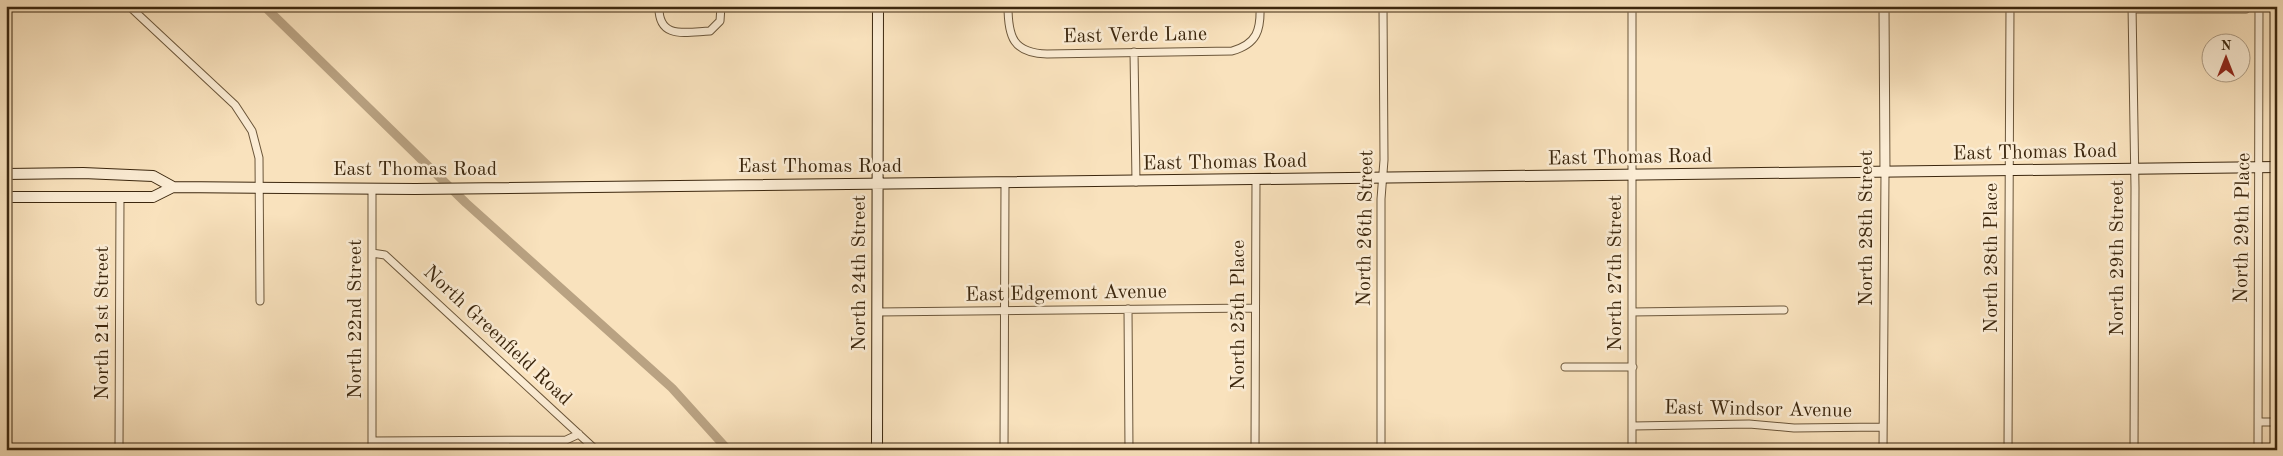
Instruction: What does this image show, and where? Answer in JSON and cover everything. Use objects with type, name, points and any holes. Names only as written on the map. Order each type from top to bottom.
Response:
[{"type":"main road","name":"North 24th Street","points":[[877,450],[878,6]]},
{"type":"main road","points":[[6,167],[20,174]]},
{"type":"main road","name":"East Thomas Road","points":[[6,197],[153,197],[173,187],[435,189],[2277,167]]},
{"type":"main road","name":"East Thomas Road","points":[[6,174],[153,176],[173,187]]},
{"type":"main road","points":[[6,206],[34,197]]},
{"type":"street","points":[[129,6],[235,105],[245,117],[257,147],[260,188],[260,301]]},
{"type":"street","points":[[658,6],[661,24],[666,29],[677,32],[710,31],[720,21],[721,6]]},
{"type":"street","name":"East Verde Lane","points":[[1008,6],[1010,35],[1017,45],[1036,54],[1232,51],[1240,49],[1253,40],[1258,32],[1260,6]]},
{"type":"street","name":"North 26th Street","points":[[1381,450],[1382,178],[1384,160],[1383,6]]},
{"type":"street","name":"North 27th Street","points":[[1632,6],[1632,450]]},
{"type":"street","name":"North 28th Street","points":[[1883,450],[1884,6]]},
{"type":"street","name":"North 28th Place","points":[[2008,450],[2010,6]]},
{"type":"street","name":"North 29th Place","points":[[2258,450],[2259,6]]},
{"type":"street","points":[[2132,8],[2246,9]]},
{"type":"street","name":"North 29th Street","points":[[2132,8],[2134,450]]},
{"type":"street","points":[[1134,52],[1136,182]]},
{"type":"street","name":"North 25th Place","points":[[1255,450],[1256,180]]},
{"type":"street","points":[[1004,450],[1005,183]]},
{"type":"street","name":"North 22nd Street","points":[[372,188],[372,450]]},
{"type":"street","name":"North 21st Street","points":[[119,450],[120,197]]},
{"type":"street","name":"North Greenfield Road","points":[[372,253],[385,255],[596,450]]},
{"type":"street","name":"East Edgemont Avenue","points":[[878,312],[1255,308]]},
{"type":"street","points":[[1128,309],[1129,450]]},
{"type":"street","points":[[1632,312],[1784,310]]},
{"type":"street","points":[[1565,367],[1633,367]]},
{"type":"street","points":[[2258,422],[2277,422]]},
{"type":"street","name":"East Windsor Avenue","points":[[1633,426],[1749,424],[1794,428],[1883,427]]},
{"type":"street","points":[[372,441],[566,440],[579,434]]},
{"type":"waterway","points":[[264,6],[466,203],[672,388],[728,450]]}]
